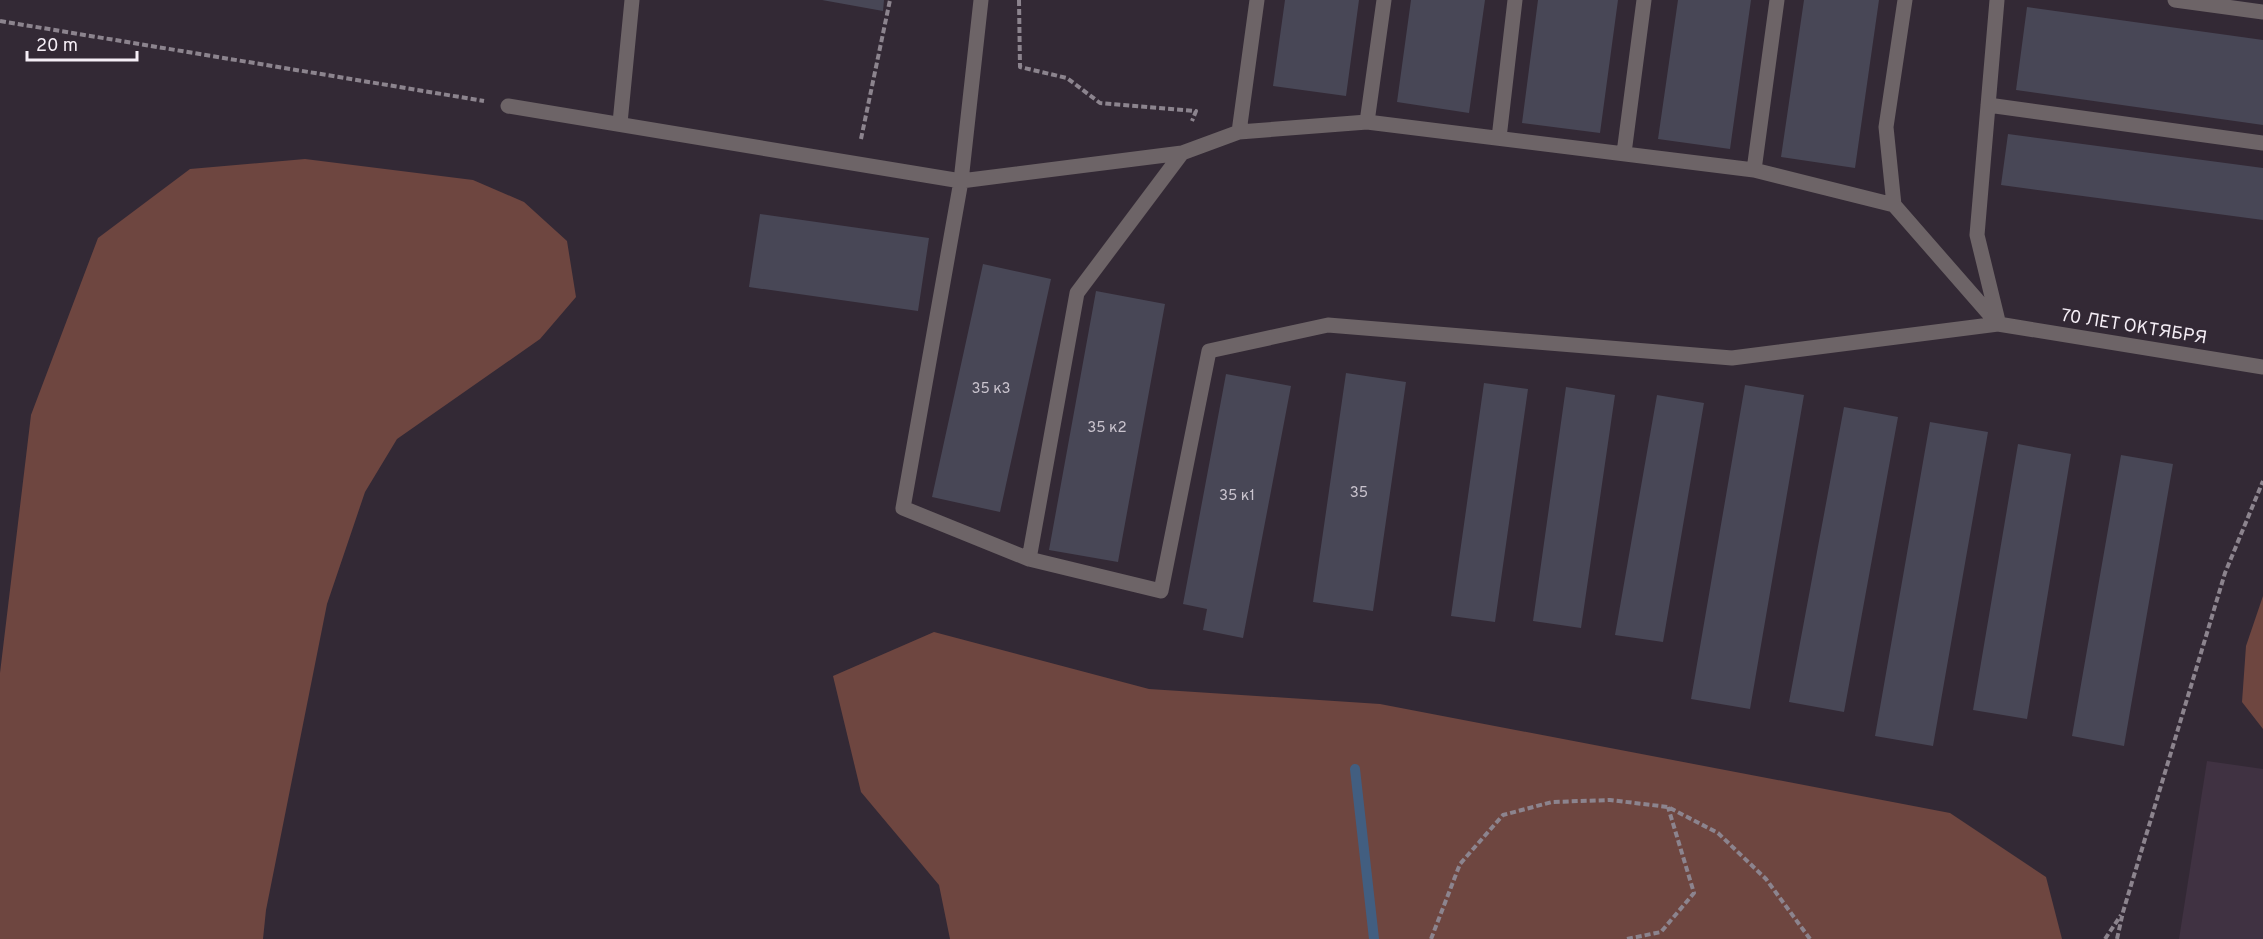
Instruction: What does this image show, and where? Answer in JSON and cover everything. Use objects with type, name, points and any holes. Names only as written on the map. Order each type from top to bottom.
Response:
[{"type":"street","points":[[620,123],[632,0]]},
{"type":"street","points":[[981,0],[961,181],[903,508],[1029,559],[1077,293],[1182,153]]},
{"type":"street","points":[[1239,132],[1257,0]]},
{"type":"street","points":[[1367,122],[1384,0]]},
{"type":"street","points":[[1499,138],[1515,0]]},
{"type":"street","points":[[1624,153],[1644,0]]},
{"type":"street","points":[[1754,171],[1777,0]]},
{"type":"street","points":[[1894,205],[1886,128],[1905,0]]},
{"type":"street","points":[[1997,0],[1977,235],[1998,324]]},
{"type":"street","points":[[2175,0],[2263,12]]},
{"type":"street","points":[[508,105],[961,181],[1182,153],[1239,132],[1367,122],[1754,171],[1894,205],[1998,324]]},
{"type":"street","points":[[1988,105],[2263,143]]},
{"type":"street","name":"70 ЛЕТ ОКТЯБРЯ","points":[[1029,559],[1161,591],[1209,351],[1328,325],[1732,358],[1998,324],[2263,367]]},
{"type":"path","points":[[856,163],[890,0]]},
{"type":"path","points":[[1019,0],[1020,67],[1067,78],[1100,103],[1196,111],[1182,153]]},
{"type":"path","points":[[0,21],[508,105]]},
{"type":"path","points":[[2117,939],[2123,912],[2225,573],[2263,481]]},
{"type":"path","points":[[1431,939],[1460,864],[1503,815],[1552,802],[1610,800],[1668,807],[1718,833],[1766,879],[1810,939]]},
{"type":"path","points":[[1627,939],[1660,932],[1694,893],[1668,807]]},
{"type":"path","points":[[2105,939],[2123,912]]},
{"type":"shaded area","points":[[305,159],[473,180],[524,202],[567,241],[576,297],[540,339],[397,439],[365,492],[327,604],[266,910],[263,939],[0,939],[0,673],[31,415],[98,238],[190,169]]},
{"type":"shaded area","points":[[2263,596],[2263,729],[2242,702],[2246,646]]},
{"type":"shaded area","points":[[934,632],[1149,689],[1380,704],[1950,813],[2046,877],[2062,939],[950,939],[939,885],[861,792],[833,676]]},
{"type":"shaded area","points":[[2207,761],[2263,769],[2263,939],[2179,939]]},
{"type":"building","points":[[822,0],[884,0],[883,11]]},
{"type":"building","points":[[1285,0],[1359,0],[1346,96],[1273,86]]},
{"type":"building","points":[[1411,0],[1485,0],[1469,113],[1397,102]]},
{"type":"building","points":[[1538,0],[1618,0],[1600,133],[1522,123]]},
{"type":"building","points":[[1678,0],[1751,0],[1730,149],[1658,139]]},
{"type":"building","points":[[1804,0],[1879,0],[1855,168],[1781,157]]},
{"type":"building","points":[[2027,7],[2263,40],[2263,125],[2016,90]]},
{"type":"building","points":[[2008,134],[2263,168],[2263,220],[2001,185]]},
{"type":"building","points":[[760,214],[929,238],[918,311],[749,287]]},
{"type":"building","points":[[983,264],[1051,279],[1000,512],[932,497]]},
{"type":"building","points":[[1096,291],[1165,304],[1118,562],[1049,550]]},
{"type":"building","points":[[1346,373],[1406,382],[1373,611],[1313,602]]},
{"type":"building","points":[[1226,374],[1291,386],[1243,638],[1203,630],[1207,609],[1183,604]]},
{"type":"building","points":[[1484,383],[1528,389],[1495,622],[1451,616]]},
{"type":"building","points":[[1745,385],[1804,395],[1750,709],[1691,699]]},
{"type":"building","points":[[1566,387],[1615,395],[1581,628],[1533,621]]},
{"type":"building","points":[[1657,395],[1704,403],[1663,642],[1615,635]]},
{"type":"building","points":[[1844,407],[1898,417],[1844,712],[1789,702]]},
{"type":"building","points":[[1930,422],[1988,432],[1933,746],[1875,736]]},
{"type":"building","points":[[2018,444],[2071,454],[2027,719],[1973,710]]},
{"type":"building","points":[[2121,455],[2173,464],[2124,746],[2072,736]]},
{"type":"waterway","points":[[1355,769],[1374,939]]}]
